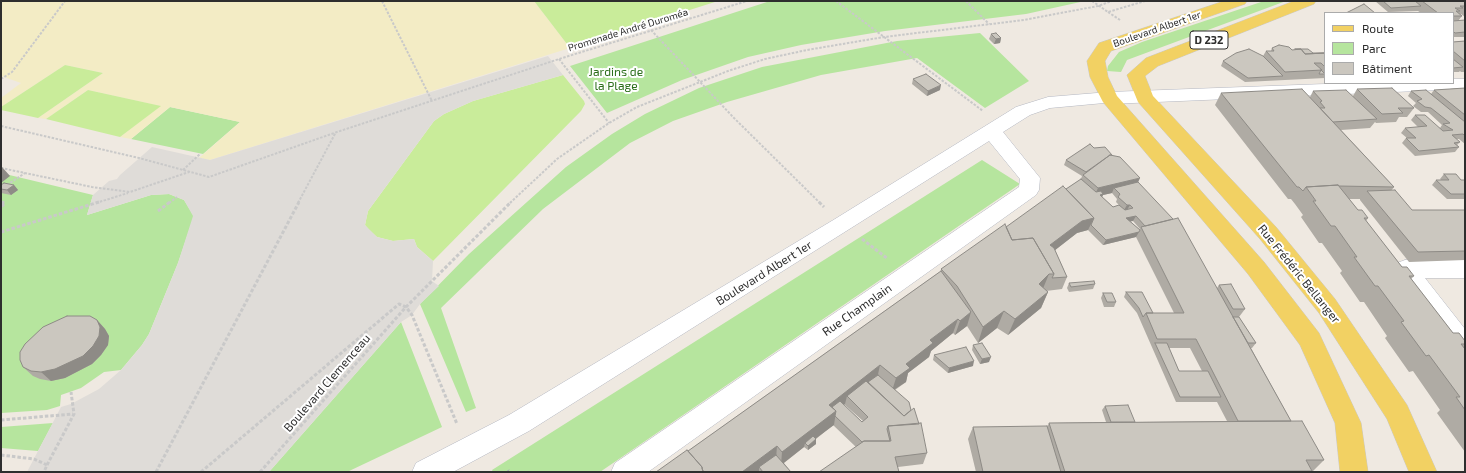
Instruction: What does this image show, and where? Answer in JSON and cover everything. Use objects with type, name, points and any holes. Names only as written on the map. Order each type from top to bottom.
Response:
[{"type":"main road","name":"Boulevard Albert 1er","points":[[1109,98],[1099,77],[1096,61],[1105,47],[1240,1]]},
{"type":"main road","name":"D 232","points":[[1144,98],[1136,75],[1152,62],[1308,1]]},
{"type":"main road","points":[[1109,98],[1256,268],[1310,340],[1348,423],[1354,472]]},
{"type":"main road","name":"Rue Frédéric Bellanger","points":[[1144,98],[1268,233],[1327,306],[1398,413],[1424,472]]},
{"type":"street","name":"Boulevard Albert 1er","points":[[426,472],[519,423],[843,224],[1023,111],[1048,103],[1109,98],[1144,98],[1465,84]]},
{"type":"street","name":"Rue Champlain","points":[[625,472],[1029,190],[1030,178],[997,128]]},
{"type":"street","points":[[1461,337],[1405,270],[1465,269]]},
{"type":"path","points":[[1,79],[12,72],[65,1]]},
{"type":"path","points":[[382,1],[432,101]]},
{"type":"path","name":"Promenade André Duroméa","points":[[1,126],[139,158],[209,177],[337,132],[559,59],[747,1]]},
{"type":"path","points":[[836,1],[884,37],[997,128]]},
{"type":"path","points":[[966,1],[990,24]]},
{"type":"path","points":[[1092,1],[1108,12],[1145,1]]},
{"type":"path","points":[[1098,6],[1112,1]]},
{"type":"path","name":"Boulevard Clemenceau","points":[[260,472],[406,307],[485,226],[557,159],[609,123],[637,107],[701,81],[772,58],[807,50],[884,37],[990,24],[1098,6]]},
{"type":"path","points":[[651,30],[701,81],[734,118],[808,192],[843,224],[907,274]]},
{"type":"path","points":[[559,59],[609,123]]},
{"type":"path","points":[[156,472],[337,132]]},
{"type":"path","points":[[183,170],[200,154]]},
{"type":"path","points":[[1,168],[92,188],[130,192]]},
{"type":"path","points":[[1,232],[189,172]]},
{"type":"path","points":[[3,188],[25,173]]},
{"type":"path","points":[[158,211],[177,197]]},
{"type":"path","points":[[1,202],[5,203],[1,207]]},
{"type":"path","points":[[201,472],[399,304],[406,307],[412,315],[468,451]]},
{"type":"path","points":[[44,472],[74,414],[71,392]]},
{"type":"path","points":[[1,420],[74,414]]},
{"type":"path","points":[[1,455],[34,459],[47,465]]},
{"type":"green space","points":[[534,1],[718,1],[570,48]]},
{"type":"green space","name":"Jardins de la Plage","points":[[770,1],[1085,1],[1026,14],[885,31],[801,45],[748,57],[682,80],[607,113],[570,66]]},
{"type":"green space","points":[[1264,1],[1286,1],[1127,60],[1121,72],[1107,71],[1108,66],[1119,52],[1142,42]]},
{"type":"green space","points":[[980,33],[1029,81],[985,108],[917,58],[821,75],[727,102],[673,121],[630,143],[543,209],[441,308],[476,408],[466,412],[420,304],[469,254],[566,167],[612,134],[645,114],[699,88],[762,67],[897,41]]},
{"type":"green space","points":[[65,65],[103,73],[38,118],[1,110],[1,107]]},
{"type":"green space","points":[[563,75],[584,101],[585,104],[581,111],[433,261],[417,247],[414,239],[393,241],[377,237],[365,225],[368,211],[434,121],[444,114],[473,101]]},
{"type":"green space","points":[[88,90],[161,106],[120,137],[46,119]]},
{"type":"green space","points":[[170,107],[240,122],[203,154],[131,139]]},
{"type":"green space","points":[[982,160],[1020,184],[600,472],[493,472],[492,470]]},
{"type":"green space","points":[[1,173],[93,195],[87,215],[151,195],[169,194],[184,200],[194,216],[178,263],[149,334],[142,345],[121,370],[104,372],[81,388],[61,395],[60,406],[47,410],[1,413]]},
{"type":"green space","points":[[401,322],[442,427],[347,472],[269,472]]},
{"type":"green space","points":[[53,423],[38,451],[1,448],[1,427]]},
{"type":"sand","points":[[1,1],[534,1],[570,48],[210,160],[199,158],[240,122],[170,107],[131,139],[120,137],[160,106],[88,90],[46,119],[38,118],[103,73],[65,65],[1,107],[1,98],[21,83],[1,76]]},
{"type":"shaded area","points":[[548,56],[563,75],[473,101],[444,114],[434,121],[368,211],[365,225],[377,237],[393,241],[414,239],[417,247],[433,261],[432,281],[439,286],[420,304],[412,315],[401,322],[269,472],[27,472],[61,407],[71,404],[99,389],[121,370],[142,345],[149,334],[178,263],[193,216],[184,200],[169,194],[151,195],[87,215],[93,195],[109,181],[117,179],[152,147],[210,160]]},
{"type":"building","points":[[1383,1],[1415,1],[1421,6],[1391,8]]},
{"type":"building","points":[[1422,1],[1465,1],[1465,6],[1460,6],[1463,8],[1455,8],[1460,11],[1456,11],[1462,16],[1454,16],[1454,12],[1437,12]]},
{"type":"building","points":[[1364,4],[1374,12],[1348,12]]},
{"type":"building","points":[[1465,20],[1465,32],[1454,32],[1454,21]]},
{"type":"building","points":[[996,33],[1001,38],[996,39],[991,34]]},
{"type":"building","points":[[1465,41],[1465,61],[1454,52],[1454,42]]},
{"type":"building","points":[[1279,45],[1289,47],[1292,50],[1301,49],[1305,54],[1324,53],[1324,66],[1321,63],[1314,63],[1322,70],[1285,72],[1266,51],[1274,51],[1272,48]]},
{"type":"building","points":[[1249,49],[1263,56],[1283,76],[1248,78],[1223,61],[1236,53]]},
{"type":"building","points":[[1301,49],[1308,49],[1313,53],[1324,53],[1324,53],[1305,54]]},
{"type":"building","points":[[1454,60],[1463,67],[1454,68]]},
{"type":"building","points":[[1321,70],[1324,73],[1324,74],[1319,74]]},
{"type":"building","points":[[926,74],[941,85],[928,91],[913,79]]},
{"type":"building","points":[[1392,88],[1414,108],[1398,108],[1403,113],[1382,114],[1357,89]]},
{"type":"building","points":[[1465,88],[1465,115],[1434,90]]},
{"type":"building","points":[[1302,89],[1394,187],[1338,185],[1306,187],[1303,191],[1297,187],[1221,93]]},
{"type":"building","points":[[1346,90],[1377,119],[1333,122],[1320,108],[1325,108],[1320,102],[1322,101],[1313,91]]},
{"type":"building","points":[[1426,90],[1465,122],[1465,136],[1463,134],[1452,135],[1460,142],[1454,143],[1459,147],[1419,151],[1406,138],[1416,138],[1405,128],[1427,126],[1415,115],[1425,115],[1443,131],[1453,130],[1443,124],[1450,123],[1431,108],[1425,107],[1417,101],[1422,99],[1411,91]]},
{"type":"building","points":[[1090,144],[1094,148],[1105,147],[1112,155],[1086,172],[1066,160]]},
{"type":"building","points":[[1110,155],[1120,157],[1140,178],[1098,188],[1083,175]]},
{"type":"building","points":[[1444,174],[1456,174],[1461,180],[1465,180],[1465,194],[1451,194],[1436,180],[1449,180]]},
{"type":"building","points":[[1081,179],[1096,192],[1101,191],[1103,194],[1100,195],[1113,207],[1119,205],[1125,210],[1133,208],[1118,197],[1120,194],[1114,188],[1138,182],[1173,219],[1145,226],[1136,216],[1126,218],[1140,230],[1139,232],[1106,240],[1091,225],[1094,218],[1066,189]]},
{"type":"building","points":[[4,183],[14,185],[7,190],[1,189],[1,185]]},
{"type":"building","points":[[1338,185],[1358,210],[1362,210],[1368,218],[1364,218],[1402,267],[1407,267],[1414,276],[1409,276],[1453,333],[1459,333],[1465,341],[1465,344],[1461,344],[1465,349],[1465,410],[1456,397],[1460,397],[1429,355],[1426,356],[1401,322],[1404,321],[1378,286],[1375,286],[1354,257],[1357,257],[1335,226],[1331,226],[1313,201],[1316,201],[1306,187]]},
{"type":"building","points":[[1063,186],[1094,218],[1082,221],[1050,245],[1054,248],[1067,277],[1052,278],[1054,274],[1033,238],[1012,240],[1006,227]]},
{"type":"building","points":[[1395,190],[1412,210],[1465,210],[1465,251],[1418,252],[1367,191]]},
{"type":"building","points":[[1178,218],[1291,421],[1238,421],[1196,339],[1157,339],[1146,313],[1184,313],[1141,227]]},
{"type":"building","points":[[1005,224],[1012,240],[1033,238],[1054,274],[1049,274],[1039,284],[1048,292],[1015,319],[1004,311],[983,327],[957,286],[941,269]]},
{"type":"building","points":[[941,271],[971,312],[960,321],[958,319],[930,340],[933,343],[906,364],[910,368],[896,378],[880,365],[829,405],[836,411],[782,452],[777,446],[742,472],[704,472],[702,467],[688,451]]},
{"type":"building","points":[[1094,281],[1095,284],[1071,287],[1069,283]]},
{"type":"building","points":[[1231,284],[1245,309],[1233,309],[1219,285]]},
{"type":"building","points":[[1126,292],[1142,292],[1153,313],[1146,313],[1143,317],[1139,308]]},
{"type":"building","points":[[1103,293],[1112,293],[1116,302],[1107,302]]},
{"type":"building","points":[[67,316],[90,316],[97,320],[100,327],[99,336],[93,346],[83,356],[55,369],[41,372],[31,371],[23,367],[20,360],[20,352],[25,344],[43,327]]},
{"type":"building","points":[[1233,317],[1239,317],[1256,343],[1248,343]]},
{"type":"building","points":[[982,343],[991,357],[982,359],[973,345]]},
{"type":"building","points":[[1155,343],[1167,343],[1179,371],[1208,371],[1221,397],[1180,397]]},
{"type":"building","points":[[966,347],[974,361],[949,368],[934,355]]},
{"type":"building","points":[[878,375],[909,402],[911,410],[904,416],[868,382]]},
{"type":"building","points":[[866,381],[904,416],[914,408],[919,424],[888,426],[887,429],[890,441],[862,442],[835,416],[836,411],[832,407],[840,401],[862,422],[868,417],[847,396]]},
{"type":"building","points":[[1128,405],[1135,422],[1111,422],[1105,406]]},
{"type":"building","points":[[1302,421],[1324,460],[1306,460],[1312,471],[1065,472],[1049,423]]},
{"type":"building","points":[[921,423],[927,453],[895,457],[899,472],[819,472],[864,441],[891,441],[888,426]]},
{"type":"building","points":[[1047,426],[1061,472],[983,472],[973,427]]},
{"type":"building","points":[[813,436],[816,439],[808,446],[805,443]]},
{"type":"building","points":[[687,450],[702,467],[703,472],[656,472]]},
{"type":"building","points":[[776,455],[791,472],[763,472],[759,467]]}]
